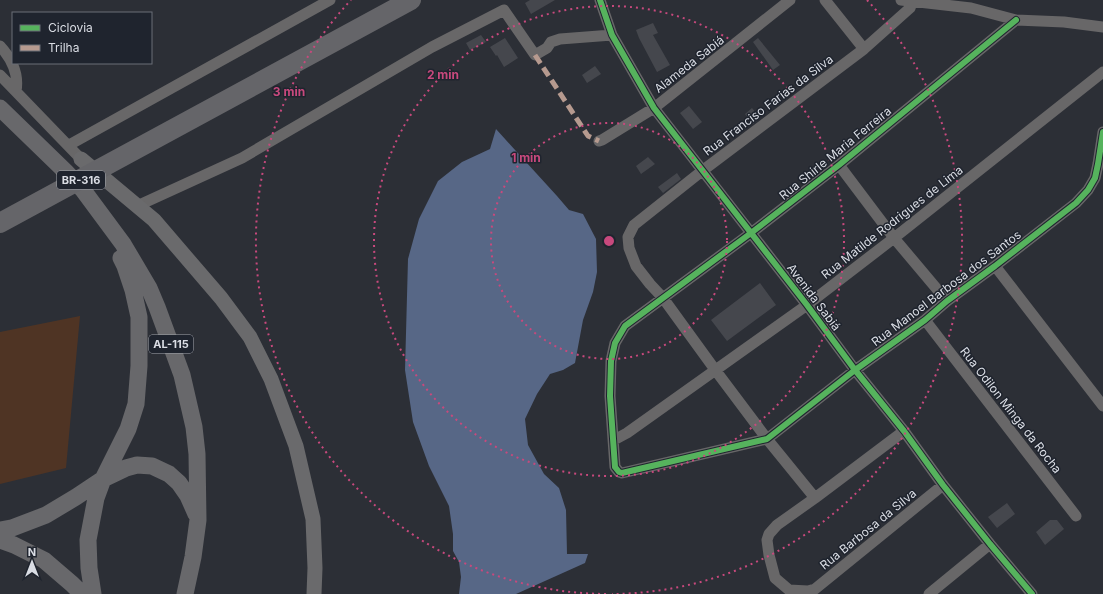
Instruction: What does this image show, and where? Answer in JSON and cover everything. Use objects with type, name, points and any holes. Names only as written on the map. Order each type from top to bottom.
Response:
[{"type":"highway","name":"BR-316","points":[[0,223],[411,0]]},
{"type":"main road","points":[[0,108],[83,190],[125,266],[133,290],[139,317],[139,366],[136,404],[128,429],[103,479],[96,498],[88,540],[89,568],[93,594]]},
{"type":"main road","name":"AL-115","points":[[83,190],[123,244],[149,288],[182,375],[194,427],[197,454],[198,520],[196,543],[184,591]]},
{"type":"main road","points":[[0,530],[12,528],[46,515],[103,479],[126,468],[138,465],[152,466],[169,474],[179,483],[188,496],[198,520]]},
{"type":"main road","points":[[0,540],[14,545],[44,560],[82,594]]},
{"type":"street","points":[[68,145],[330,0]]},
{"type":"street","name":"Avenida Sabiá","points":[[600,0],[612,35],[654,108],[807,305],[855,370],[904,431],[943,485],[1032,594]]},
{"type":"street","name":"Alameda Sabiá","points":[[599,141],[654,108],[790,0]]},
{"type":"street","points":[[825,0],[864,49]]},
{"type":"street","points":[[901,0],[971,8],[1016,20],[1064,22],[1101,26],[1103,38]]},
{"type":"street","name":"Rua Franciso Farias da Silva","points":[[663,298],[636,266],[629,248],[628,237],[634,225],[702,171],[864,49],[910,8],[913,1]]},
{"type":"street","points":[[137,206],[242,158],[505,5],[535,55],[547,48],[551,42],[560,38],[612,35]]},
{"type":"street","name":"Rua Shirle Maria Ferreira","points":[[767,439],[622,473],[618,472],[616,467],[610,396],[611,361],[615,343],[625,326],[751,233],[839,165],[1016,20]]},
{"type":"street","points":[[0,46],[15,69],[17,83],[16,91]]},
{"type":"street","name":"Rua Matilde Rodrigues de Lima","points":[[614,440],[627,433],[716,371],[807,305],[1103,72]]},
{"type":"street","points":[[0,75],[81,159],[154,220],[221,298],[250,337],[271,379],[296,446],[313,519],[315,568],[314,594]]},
{"type":"street","name":"Rua Manoel Barbosa dos Santos","points":[[767,439],[855,370],[925,320],[946,301],[995,266],[1076,203],[1088,190],[1095,178],[1103,132]]},
{"type":"street","points":[[839,165],[894,238],[946,301]]},
{"type":"street","points":[[995,266],[1103,406]]},
{"type":"street","points":[[663,298],[767,439],[815,498],[904,431]]},
{"type":"street","name":"Rua Odilon Minga da Rocha","points":[[925,320],[1076,516]]},
{"type":"street","name":"Rua Barbosa da Silva","points":[[815,498],[777,525],[769,534],[767,540],[775,578],[789,590],[808,591],[815,589],[943,485]]},
{"type":"street","points":[[930,594],[990,544]]},
{"type":"shaded area","points":[[80,316],[66,468],[0,484],[0,332]]},
{"type":"water","points":[[496,129],[569,210],[583,214],[596,239],[597,272],[593,292],[583,320],[575,363],[563,370],[550,374],[537,394],[525,419],[528,445],[544,474],[559,488],[566,510],[567,554],[588,554],[585,563],[516,594],[459,594],[461,577],[459,562],[453,551],[453,534],[449,506],[429,466],[413,422],[405,370],[408,259],[419,219],[438,181],[462,162],[490,149]]},
{"type":"building","points":[[530,0],[555,0],[531,14],[525,3]]},
{"type":"building","points":[[653,23],[658,33],[653,35],[670,65],[657,72],[636,30]]},
{"type":"building","points":[[481,35],[486,42],[470,50],[466,43]]},
{"type":"building","points":[[505,38],[518,58],[504,67],[490,47]]},
{"type":"building","points":[[758,38],[780,65],[773,70],[753,42]]},
{"type":"building","points":[[595,66],[601,74],[587,83],[582,75]]},
{"type":"building","points":[[689,106],[702,122],[693,129],[680,113]]},
{"type":"building","points":[[752,108],[760,118],[753,124],[745,114]]},
{"type":"building","points":[[648,157],[655,164],[641,174],[636,166]]},
{"type":"building","points":[[677,173],[681,179],[663,193],[658,187]]},
{"type":"building","points":[[760,283],[776,305],[727,341],[711,320]]},
{"type":"building","points":[[1007,503],[1015,514],[997,528],[988,517]]},
{"type":"building","points":[[1050,520],[1057,520],[1064,529],[1045,545],[1036,532]]},
{"type":"marked path","points":[[535,55],[588,136],[599,141]]},
{"type":"cycle path","points":[[600,0],[612,35],[654,108],[807,305],[855,370],[904,431],[943,485],[1032,594]]},
{"type":"cycle path","points":[[1016,20],[839,165],[751,233],[625,326],[615,343],[611,361],[610,396],[615,467],[622,473],[767,439],[855,370],[925,320],[947,301],[1076,203],[1088,190],[1095,178],[1103,132]]}]
